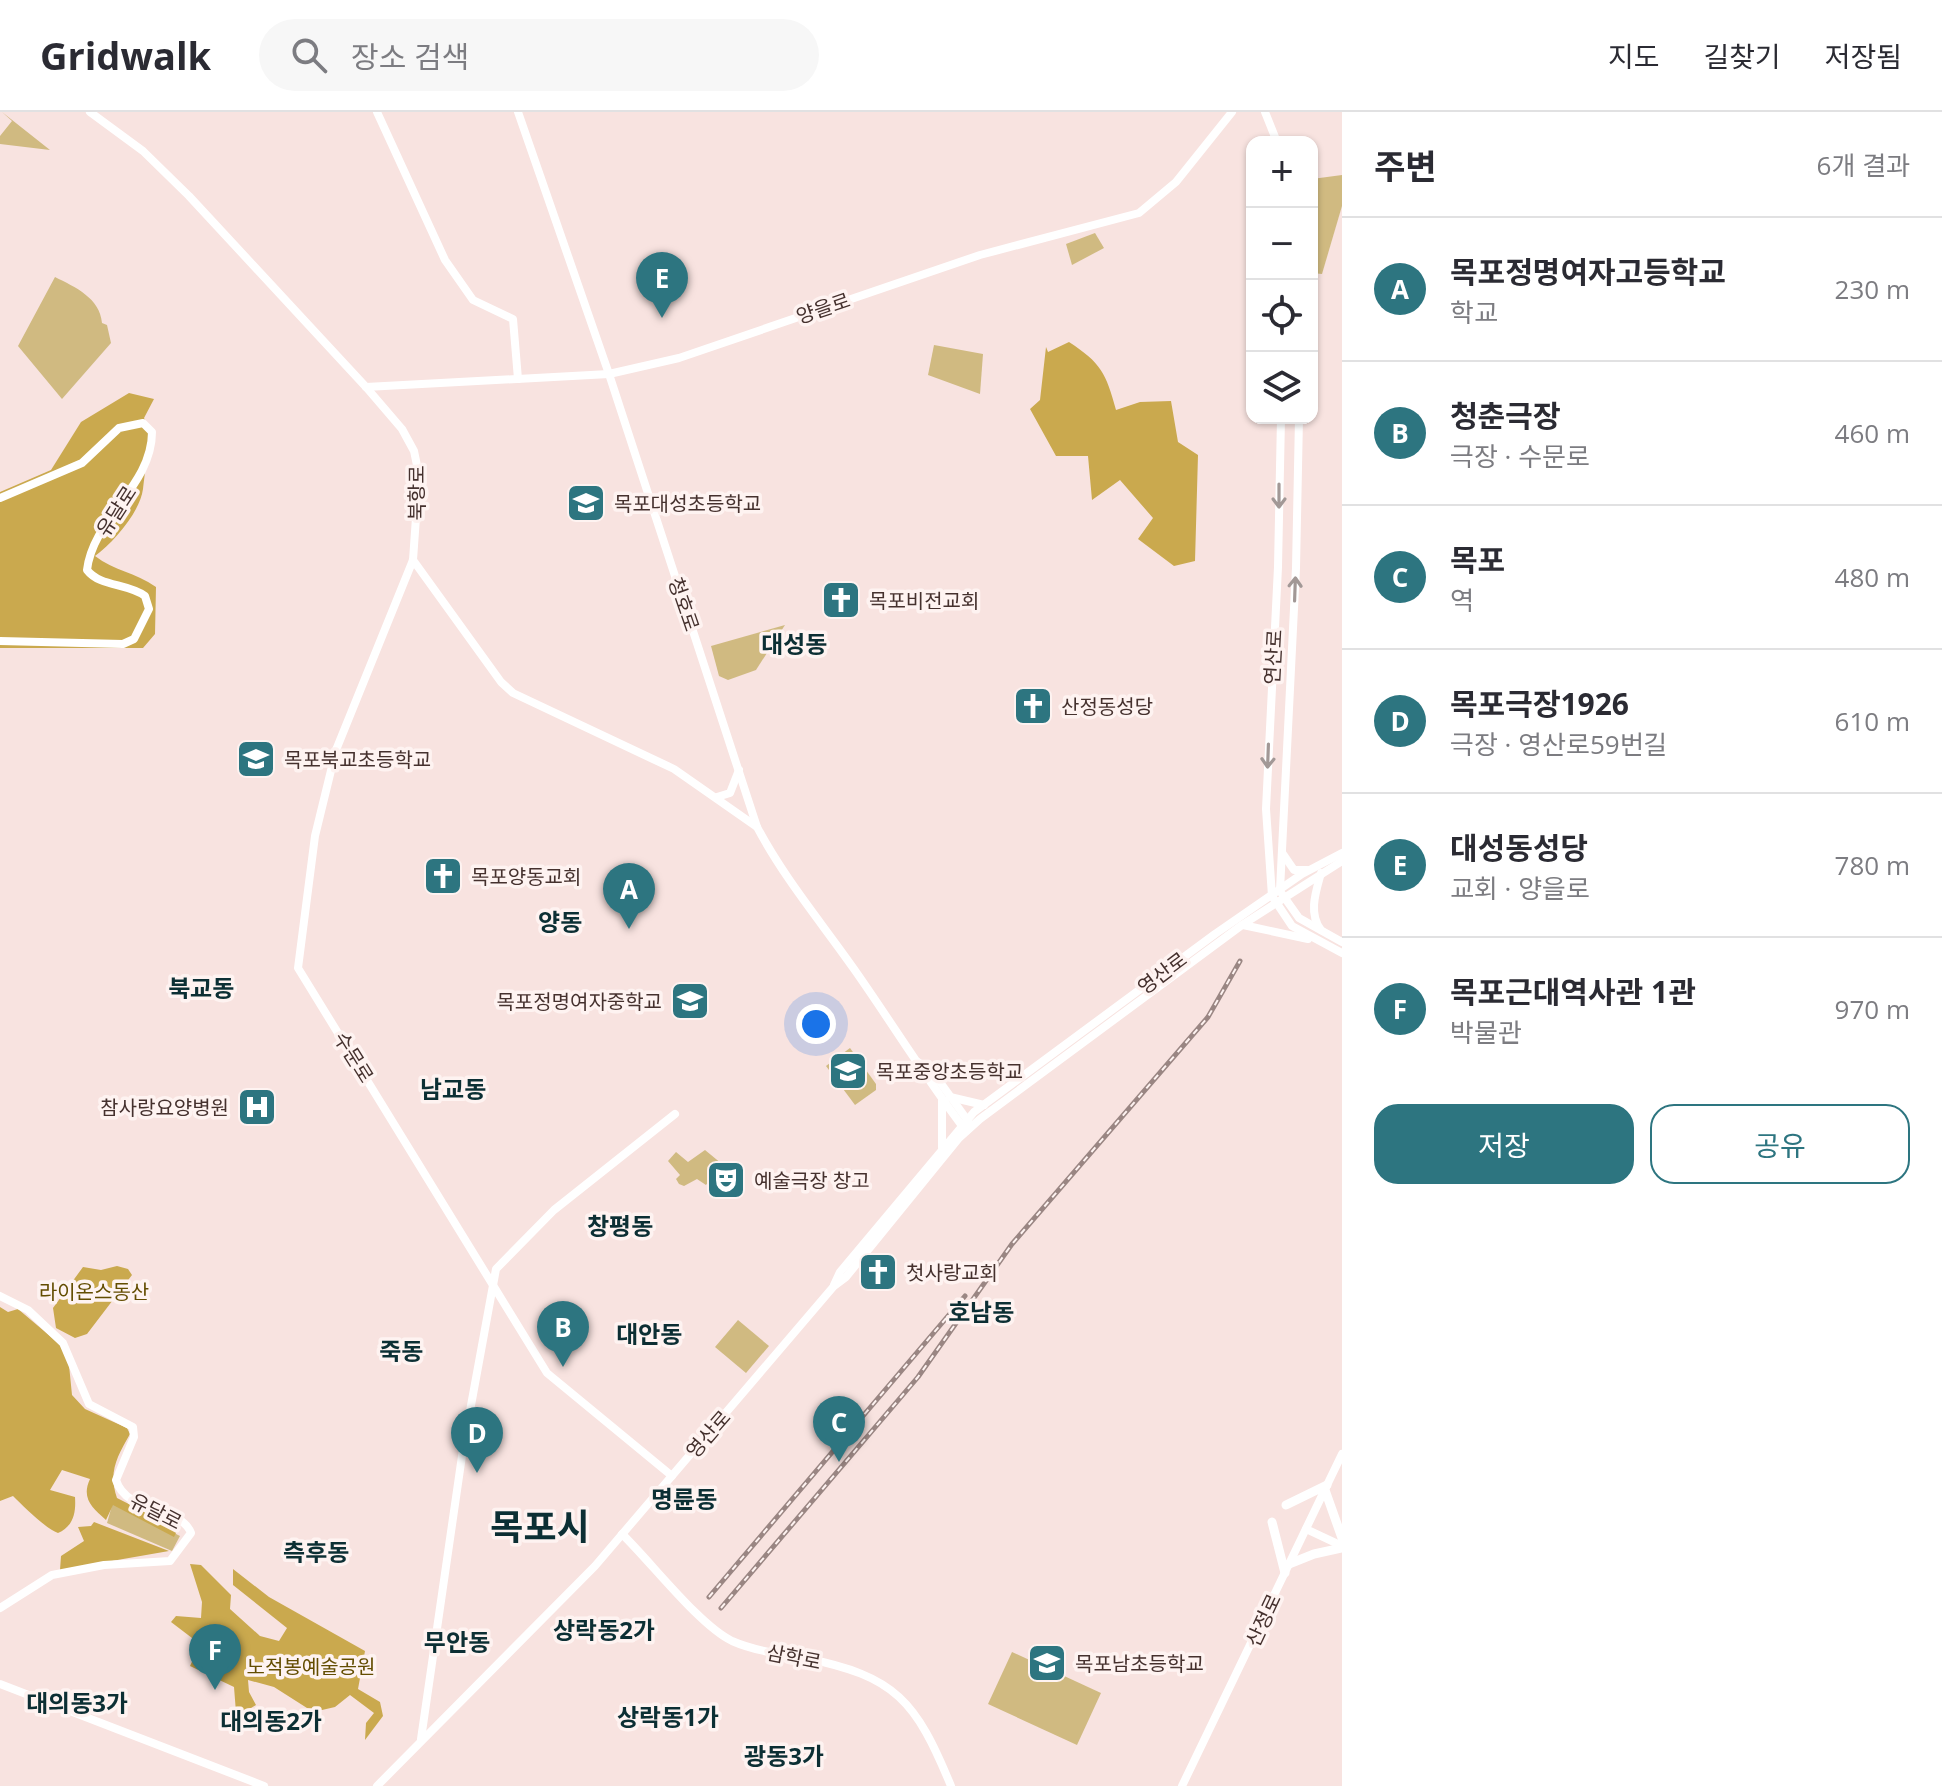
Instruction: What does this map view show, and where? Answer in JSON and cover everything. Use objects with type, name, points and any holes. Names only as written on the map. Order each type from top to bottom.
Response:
[{"type":"main road","points":[[1286,1505],[1326,1488],[1342,1538]]},
{"type":"main road","points":[[1272,1522],[1287,1568],[1314,1554],[1342,1547]]},
{"type":"street","name":"북항로","points":[[90,112],[160,167],[402,429],[416,456],[419,475],[413,560]]},
{"type":"street","points":[[377,112],[445,260],[473,300],[513,319],[518,379]]},
{"type":"street","name":"청호로","points":[[518,112],[609,374],[757,827],[771,854],[917,1061],[932,1071],[946,1099],[966,1126]]},
{"type":"street","name":"양을로","points":[[366,387],[609,374],[679,358],[980,255],[1139,213],[1173,185],[1232,112]]},
{"type":"street","points":[[1265,112],[1273,136]]},
{"type":"street","name":"유달로","points":[[0,498],[82,463],[128,424],[143,423],[152,432],[149,454],[134,485],[94,545],[87,570],[101,581],[125,585],[145,596],[149,609],[141,630],[130,643],[123,644],[0,641]]},
{"type":"street","name":"연산로","points":[[1278,896],[1266,809],[1278,567],[1281,424]]},
{"type":"street","name":"연산로","points":[[1278,896],[1296,568],[1299,424]]},
{"type":"street","points":[[413,560],[501,682],[513,693],[646,755],[717,797],[757,827]]},
{"type":"street","name":"수문로","points":[[413,560],[336,750],[315,836],[298,968],[547,1373],[672,1476]]},
{"type":"street","points":[[717,797],[732,791],[739,769]]},
{"type":"street","points":[[1281,841],[1288,865],[1301,872],[1316,871],[1314,917],[1317,928],[1338,940]]},
{"type":"street","name":"영산로","points":[[377,1786],[622,1534],[834,1286],[857,1264],[984,1105],[1215,934],[1342,853]]},
{"type":"street","name":"영산로","points":[[1316,871],[1342,861]]},
{"type":"street","points":[[1278,896],[1299,918],[1338,940]]},
{"type":"street","points":[[1278,896],[1292,926],[1342,953]]},
{"type":"street","name":"영산로","points":[[834,1286],[840,1272],[942,1147],[966,1126],[1278,896]]},
{"type":"street","points":[[1242,925],[1317,941]]},
{"type":"street","points":[[942,1147],[946,1099],[984,1105]]},
{"type":"street","points":[[421,1740],[463,1449],[496,1269],[554,1210],[675,1114]]},
{"type":"street","points":[[479,1260],[495,1263],[507,1258]]},
{"type":"street","name":"유달로","points":[[0,1296],[28,1310],[63,1343],[89,1404],[133,1427],[134,1437],[116,1480],[123,1494],[184,1523],[191,1533],[170,1561],[104,1565],[52,1575],[0,1608]]},
{"type":"street","name":"산정로","points":[[1182,1786],[1342,1454]]},
{"type":"street","points":[[1306,1529],[1342,1547]]},
{"type":"street","name":"삼학로","points":[[622,1534],[662,1573],[673,1591],[729,1639],[755,1649],[853,1669],[890,1688],[918,1718],[951,1786]]},
{"type":"street","points":[[0,1684],[264,1786]]},
{"type":"shaded area","points":[[2,112],[50,150],[0,144],[0,136],[12,121]]},
{"type":"shaded area","points":[[1342,175],[1342,206],[1322,274],[1318,274],[1318,178]]},
{"type":"shaded area","points":[[1095,233],[1104,248],[1072,265],[1066,244]]},
{"type":"shaded area","points":[[55,277],[92,300],[102,323],[107,325],[111,343],[62,399],[18,346]]},
{"type":"shaded area","points":[[934,345],[983,354],[980,394],[928,375]]},
{"type":"shaded area","points":[[785,625],[756,670],[728,680],[719,676],[711,646]]},
{"type":"shaded area","points":[[850,1048],[876,1084],[876,1090],[855,1105],[826,1066]]},
{"type":"shaded area","points":[[705,1150],[722,1164],[706,1185],[697,1179],[684,1186],[679,1184],[676,1179],[680,1175],[668,1161],[676,1152],[688,1162]]},
{"type":"shaded area","points":[[738,1320],[769,1346],[746,1373],[715,1347]]},
{"type":"shaded area","points":[[113,1502],[180,1536],[172,1551],[107,1523]]},
{"type":"shaded area","points":[[1012,1652],[1101,1693],[1077,1745],[988,1704]]},
{"type":"green space","points":[[1069,342],[1101,370],[1116,410],[1140,402],[1171,401],[1178,442],[1198,455],[1195,561],[1174,566],[1138,539],[1153,518],[1120,480],[1092,500],[1088,456],[1056,456],[1030,409],[1040,400],[1046,347],[1048,352]]},
{"type":"green space","points":[[129,393],[154,399],[144,418],[155,440],[141,498],[132,517],[95,556],[156,587],[155,634],[143,648],[0,648],[0,492],[51,470],[81,422]]},
{"type":"green space","name":"라이온스동산","points":[[117,1266],[128,1269],[132,1275],[87,1334],[75,1338],[56,1328],[53,1308],[83,1267],[101,1270]]},
{"type":"green space","points":[[0,1307],[8,1312],[18,1309],[63,1347],[69,1365],[72,1395],[85,1409],[127,1428],[130,1434],[114,1472],[117,1498],[178,1529],[174,1537],[113,1505],[106,1520],[92,1507],[87,1497],[90,1479],[62,1470],[50,1490],[75,1497],[75,1508],[71,1522],[58,1533],[13,1496],[0,1501]]},
{"type":"green space","points":[[94,1522],[169,1551],[60,1570],[61,1556],[84,1541],[78,1527],[91,1526]]},
{"type":"green space","name":"노적봉예술공원","points":[[190,1564],[201,1565],[231,1595],[230,1609],[260,1636],[279,1641],[287,1628],[233,1585],[233,1569],[269,1597],[365,1651],[358,1689],[380,1702],[383,1716],[365,1740],[366,1723],[374,1713],[350,1695],[335,1707],[322,1710],[307,1708],[274,1687],[248,1680],[249,1692],[256,1705],[246,1711],[237,1725],[234,1687],[190,1666],[196,1653],[192,1638],[171,1622],[176,1616],[201,1618],[202,1602]]},
{"type":"railway","points":[[721,1608],[918,1377],[1012,1244],[1208,1017],[1240,961]]},
{"type":"railway","points":[[709,1597],[965,1296]]},
{"type":"place","name":"대성동성당","points":[[662,318]]},
{"type":"place","name":"목포대성초등학교","points":[[586,503]]},
{"type":"place","name":"목포비전교회","points":[[841,600]]},
{"type":"place","name":"산정동성당","points":[[1033,706]]},
{"type":"place","name":"목포북교초등학교","points":[[256,759]]},
{"type":"place","name":"목포양동교회","points":[[443,876]]},
{"type":"place","name":"목포정명여자고등학교","points":[[629,929]]},
{"type":"place","name":"목포정명여자중학교","points":[[690,1001]]},
{"type":"place","name":"목포중앙초등학교","points":[[848,1071]]},
{"type":"place","name":"참사랑요양병원","points":[[257,1107]]},
{"type":"place","name":"예술극장 창고","points":[[726,1180]]},
{"type":"place","name":"첫사랑교회","points":[[878,1272]]},
{"type":"place","name":"청춘극장","points":[[563,1367]]},
{"type":"place","name":"목포","points":[[839,1462]]},
{"type":"place","name":"목포극장1926","points":[[477,1473]]},
{"type":"place","name":"목포남초등학교","points":[[1047,1663]]},
{"type":"place","name":"목포근대역사관 1관","points":[[215,1690]]},
{"type":"district","name":"대성동","points":[[794,643]]},
{"type":"district","name":"양동","points":[[560,921]]},
{"type":"district","name":"북교동","points":[[201,987]]},
{"type":"district","name":"남교동","points":[[453,1088]]},
{"type":"district","name":"창평동","points":[[620,1225]]},
{"type":"district","name":"호남동","points":[[981,1311]]},
{"type":"district","name":"대안동","points":[[649,1333]]},
{"type":"district","name":"죽동","points":[[401,1350]]},
{"type":"district","name":"명륜동","points":[[684,1498]]},
{"type":"district","name":"목포시","points":[[540,1526]]},
{"type":"district","name":"측후동","points":[[316,1551]]},
{"type":"district","name":"상락동2가","points":[[604,1629]]},
{"type":"district","name":"무안동","points":[[457,1641]]},
{"type":"district","name":"대의동3가","points":[[77,1702]]},
{"type":"district","name":"상락동1가","points":[[668,1716]]},
{"type":"district","name":"대의동2가","points":[[271,1720]]},
{"type":"district","name":"광동3가","points":[[784,1755]]}]
